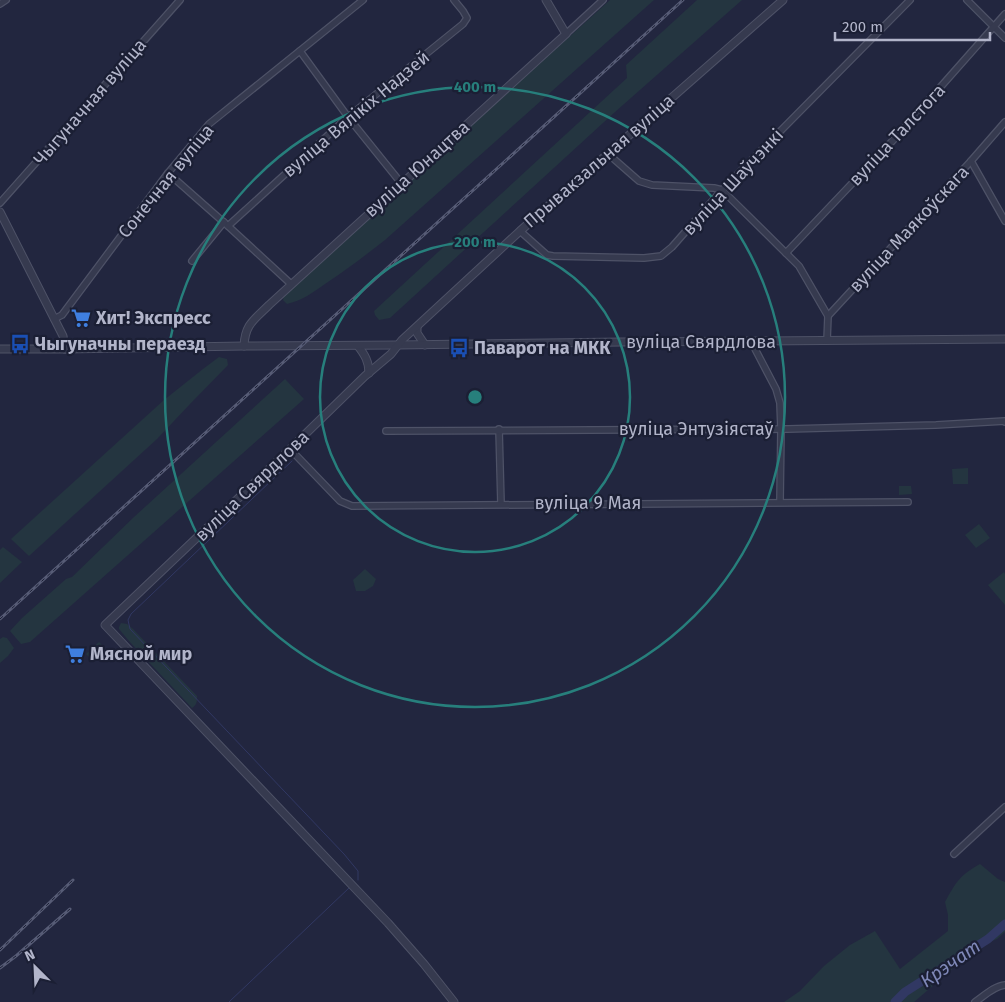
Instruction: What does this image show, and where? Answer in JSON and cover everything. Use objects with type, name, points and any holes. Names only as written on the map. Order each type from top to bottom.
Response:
[{"type":"street","points":[[0,4],[6,0]]},
{"type":"street","name":"Чыгуначная вуліца","points":[[0,203],[180,0]]},
{"type":"street","name":"Сонечная вуліца","points":[[54,319],[62,315],[168,172],[209,124],[363,0]]},
{"type":"street","name":"вуліца Вялікіх Надзей","points":[[192,261],[226,224],[348,117],[463,24],[466,15],[454,0]]},
{"type":"street","points":[[546,0],[566,34]]},
{"type":"street","name":"вуліца Юнацтва","points":[[244,346],[245,332],[248,325],[603,0]]},
{"type":"street","name":"Прывакзальная вуліца","points":[[397,345],[520,231],[783,0]]},
{"type":"street","name":"вуліца Шаўчэнкі","points":[[520,231],[547,255],[644,258],[661,256],[672,247],[722,190],[910,0]]},
{"type":"street","points":[[967,0],[1005,38]]},
{"type":"street","name":"вуліца Талстога","points":[[786,253],[899,134],[1005,14]]},
{"type":"street","points":[[300,51],[348,117],[401,183]]},
{"type":"street","name":"вуліца Маякоўскага","points":[[828,316],[1005,122]]},
{"type":"street","points":[[607,154],[639,181],[645,183],[722,190],[799,266],[828,316],[827,341]]},
{"type":"street","points":[[971,161],[1005,221]]},
{"type":"street","points":[[168,172],[291,284]]},
{"type":"street","points":[[0,212],[63,336],[65,349]]},
{"type":"street","points":[[417,327],[417,334],[425,345]]},
{"type":"street","name":"вуліца Свярдлова","points":[[0,349],[1005,339]]},
{"type":"street","points":[[754,342],[754,347],[776,389],[780,403],[780,502]]},
{"type":"street","name":"вуліца Свярдлова","points":[[397,345],[391,354],[105,625],[388,923],[454,1002]]},
{"type":"street","points":[[358,346],[367,359],[369,373]]},
{"type":"street","name":"вуліца Энтузіястаў","points":[[386,431],[781,429],[1005,422]]},
{"type":"street","points":[[499,429],[501,504]]},
{"type":"street","name":"вуліца 9 Мая","points":[[290,450],[340,501],[352,506],[908,502]]},
{"type":"street","points":[[954,854],[1005,807]]},
{"type":"street","points":[[975,1002],[995,988],[1005,985]]},
{"type":"shaded area","points":[[610,0],[654,0],[385,240],[307,296],[287,304],[283,300],[284,295]]},
{"type":"shaded area","points":[[697,0],[742,0],[615,112],[390,318],[379,320],[374,311],[627,78],[626,65]]},
{"type":"shaded area","points":[[219,357],[227,359],[228,365],[157,439],[29,556],[11,539],[164,400]]},
{"type":"shaded area","points":[[285,379],[304,399],[30,642],[21,644],[10,631],[22,618],[66,579],[72,577],[134,517]]},
{"type":"shaded area","points":[[968,468],[968,484],[953,484],[952,469]]},
{"type":"shaded area","points":[[899,486],[911,486],[912,494],[899,495]]},
{"type":"shaded area","points":[[979,524],[990,538],[976,548],[965,535]]},
{"type":"shaded area","points":[[3,547],[22,562],[0,583],[0,550]]},
{"type":"shaded area","points":[[365,569],[376,579],[373,586],[365,591],[356,591],[353,580]]},
{"type":"shaded area","points":[[1004,572],[1005,574],[1005,605],[988,585]]},
{"type":"shaded area","points":[[121,623],[127,624],[133,629],[197,696],[194,707],[192,708],[129,641],[119,629]]},
{"type":"shaded area","points":[[3,637],[7,638],[14,648],[0,663],[0,639]]},
{"type":"shaded area","points":[[99,642],[103,646],[91,659],[86,654]]},
{"type":"shaded area","points":[[980,864],[998,879],[1005,882],[1005,932],[997,939],[978,947],[914,1002],[784,1002],[800,991],[824,966],[850,945],[875,931],[900,969],[948,931],[948,915],[945,902],[959,880]]},
{"type":"waterway","points":[[292,461],[131,614],[128,620],[130,629],[344,854],[358,871],[358,880]]},
{"type":"waterway","points":[[229,1002],[349,888]]},
{"type":"waterway","name":"Крэчат","points":[[895,1002],[905,992],[988,939],[1005,924]]},
{"type":"railway","points":[[0,619],[683,0]]},
{"type":"railway","points":[[0,950],[73,880]]},
{"type":"railway","points":[[0,968],[70,909]]},
{"type":"place","name":"Хит! Экспресс","points":[[81,318]]},
{"type":"place","name":"Чыгуначны пераезд","points":[[20,344]]},
{"type":"place","name":"Паварот на МКК","points":[[459,348]]},
{"type":"place","name":"Мясной мир","points":[[75,654]]}]
